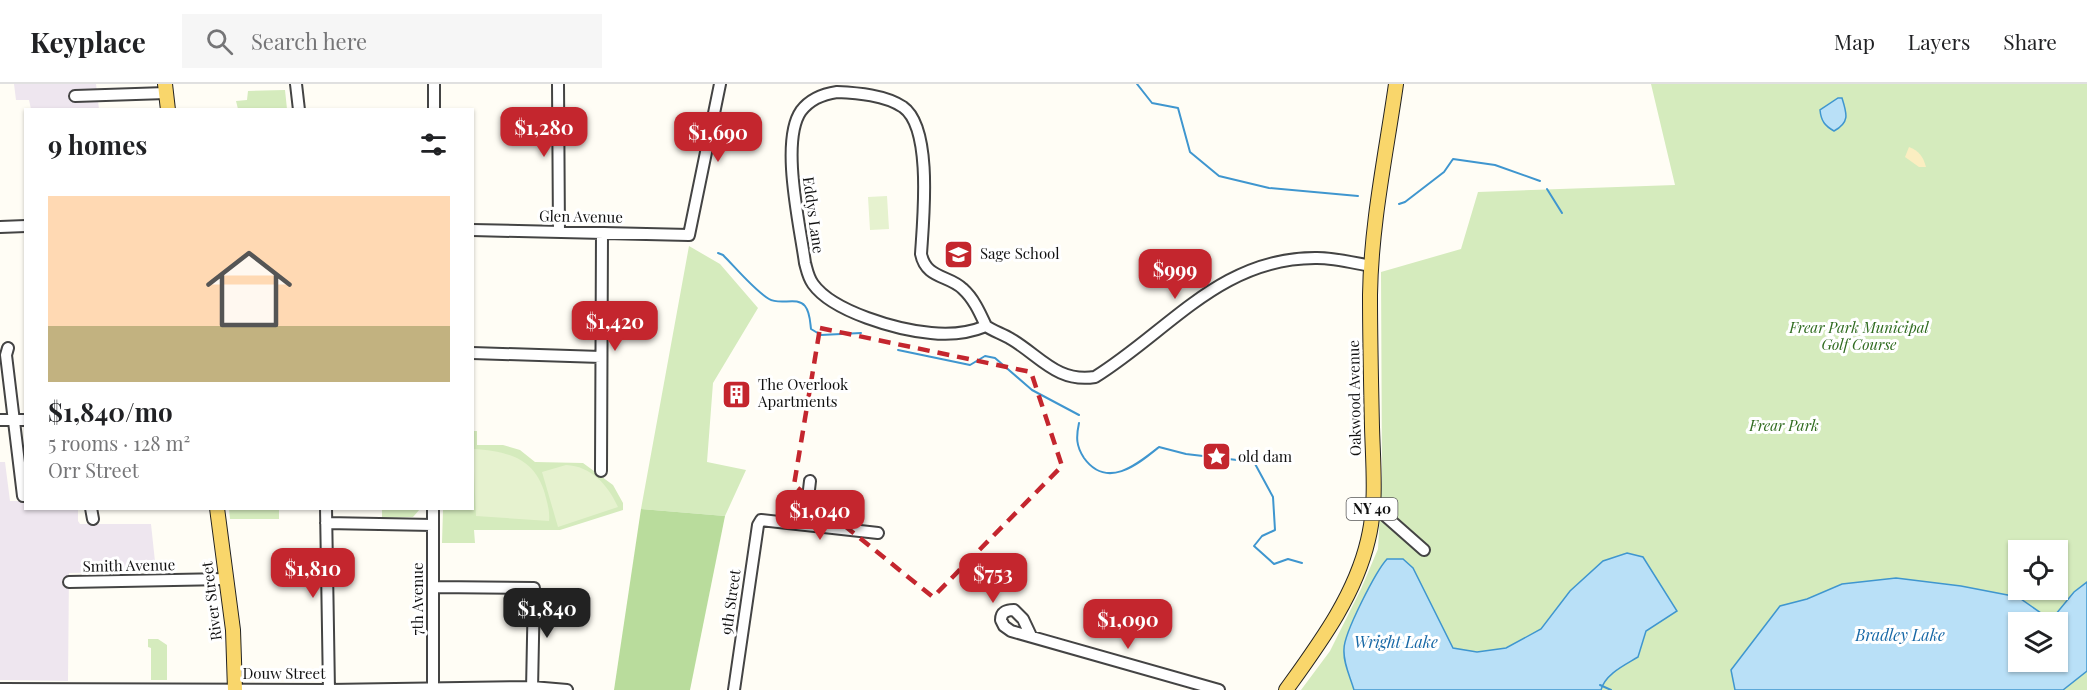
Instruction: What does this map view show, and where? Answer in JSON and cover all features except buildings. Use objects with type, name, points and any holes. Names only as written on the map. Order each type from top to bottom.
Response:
[{"type":"main road","name":"Oakwood Avenue","points":[[1286,690],[1322,640],[1353,585],[1369,538],[1374,475],[1370,363],[1371,266],[1396,84]]},
{"type":"main road","points":[[165,89],[168,108]]},
{"type":"main road","name":"River Street","points":[[217,510],[233,630],[235,690]]},
{"type":"street","points":[[296,84],[299,108]]},
{"type":"street","points":[[434,84],[434,108]]},
{"type":"street","points":[[558,84],[559,232]]},
{"type":"street","name":"Glen Avenue","points":[[474,230],[689,235],[720,84]]},
{"type":"street","points":[[75,96],[165,89]]},
{"type":"street","name":"Eddys Lane","points":[[837,92],[872,95],[897,104],[910,114],[916,127],[925,173],[921,254],[923,261],[939,277],[962,288],[978,308],[986,326],[972,331],[933,334],[919,332],[883,323],[839,306],[815,286],[808,276],[805,263],[791,165],[793,131],[800,112],[810,102],[822,94],[837,92]]},
{"type":"street","points":[[0,227],[24,226]]},
{"type":"street","points":[[601,471],[602,233]]},
{"type":"street","points":[[986,326],[1009,337],[1050,367],[1072,378],[1095,377],[1219,284],[1247,271],[1267,264],[1318,258],[1371,266]]},
{"type":"street","points":[[8,348],[6,355],[23,496]]},
{"type":"street","points":[[474,353],[601,357]]},
{"type":"street","points":[[0,420],[24,420]]},
{"type":"street","points":[[810,481],[805,524],[878,533]]},
{"type":"street","points":[[1373,505],[1424,550]]},
{"type":"street","points":[[326,510],[329,690]]},
{"type":"street","name":"7th Avenue","points":[[433,510],[433,689]]},
{"type":"street","name":"9th Street","points":[[734,690],[758,525],[761,520],[805,524]]},
{"type":"street","points":[[326,523],[433,525]]},
{"type":"street","name":"Smith Avenue","points":[[69,582],[226,579]]},
{"type":"street","points":[[433,587],[534,588],[532,689]]},
{"type":"street","points":[[1030,636],[1219,690]]},
{"type":"street","name":"Douw Street","points":[[0,689],[567,690]]},
{"type":"highlighted area","points":[[820,328],[1031,372],[1062,466],[933,597],[794,485]]},
{"type":"shaded area","points":[[14,84],[96,84],[99,108],[31,108],[29,100],[16,100]]},
{"type":"shaded area","points":[[0,462],[5,462],[10,501],[24,501],[24,510],[78,510],[80,524],[151,524],[156,571],[69,573],[68,681],[0,680]]},
{"type":"green space","name":"Frear Park Municipal Golf Course","points":[[1651,84],[2087,84],[2087,690],[1301,690],[1330,651],[1378,549],[1382,476],[1381,272],[1461,249],[1478,192],[1675,185]]},
{"type":"green space","points":[[285,90],[287,108],[238,108],[236,101],[247,100],[248,91]]},
{"type":"green space","points":[[887,196],[889,229],[870,230],[868,197]]},
{"type":"green space","points":[[689,246],[720,264],[758,308],[713,383],[707,462],[746,470],[725,516],[641,509]]},
{"type":"green space","points":[[474,431],[477,431],[477,445],[503,445],[520,450],[535,462],[583,463],[613,485],[623,503],[623,510],[560,530],[474,530],[475,543],[442,543],[443,510],[474,510]]},
{"type":"green space","points":[[474,449],[510,455],[520,460],[536,474],[542,485],[549,521],[476,516]]},
{"type":"green space","points":[[566,465],[583,469],[598,478],[618,507],[558,527],[542,472]]},
{"type":"green space","points":[[641,509],[725,516],[690,690],[614,690]]},
{"type":"green space","points":[[229,510],[279,510],[279,519],[230,519]]},
{"type":"green space","points":[[382,510],[419,510],[413,517],[382,518]]},
{"type":"green space","points":[[148,639],[158,639],[167,645],[167,680],[151,680],[151,648],[148,647]]},
{"type":"sand","points":[[1909,147],[1920,154],[1926,167],[1919,167],[1905,157]]},
{"type":"water","points":[[1838,98],[1842,98],[1846,117],[1843,124],[1834,131],[1824,123],[1820,110]]},
{"type":"water","name":"Wright Lake","points":[[1627,553],[1643,557],[1677,611],[1646,631],[1638,657],[1611,675],[1601,690],[1354,690],[1347,670],[1345,641],[1361,602],[1387,559],[1403,559],[1413,568],[1453,648],[1477,652],[1506,648],[1541,629],[1570,591],[1603,561]]},
{"type":"water","name":"Bradley Lake","points":[[1896,578],[1961,586],[2008,595],[2008,600],[2022,600],[2040,612],[2008,612],[2008,672],[2068,672],[2068,612],[2058,612],[2074,592],[2087,582],[2087,671],[2063,690],[1735,690],[1731,670],[1780,606],[1807,599],[1842,584]]},
{"type":"waterway","points":[[1137,84],[1152,103],[1178,108],[1190,152],[1219,176],[1269,188],[1358,196]]},
{"type":"waterway","points":[[1399,204],[1405,202],[1444,172],[1453,159],[1495,165],[1540,181]]},
{"type":"waterway","points":[[1547,189],[1562,213]]},
{"type":"waterway","points":[[718,253],[723,255],[751,285],[769,299],[778,302],[802,303],[808,311],[811,329],[821,335],[861,333]]},
{"type":"waterway","points":[[898,350],[970,365],[985,356],[995,358],[1032,390],[1079,415]]},
{"type":"waterway","points":[[1079,423],[1077,441],[1081,454],[1093,467],[1102,472],[1122,471],[1159,447],[1186,454],[1254,462],[1273,497],[1275,530],[1262,536],[1254,546],[1274,564],[1288,559],[1302,563]]},
{"type":"waterway","points":[[1600,685],[1611,690]]},
{"type":"place","name":"Sage School","points":[[959,254]]},
{"type":"place","name":"The Overlook Apartments","points":[[737,394]]},
{"type":"place","name":"old dam","points":[[1217,457]]},
{"type":"park label","name":"Frear Park","points":[[1784,426]]}]
